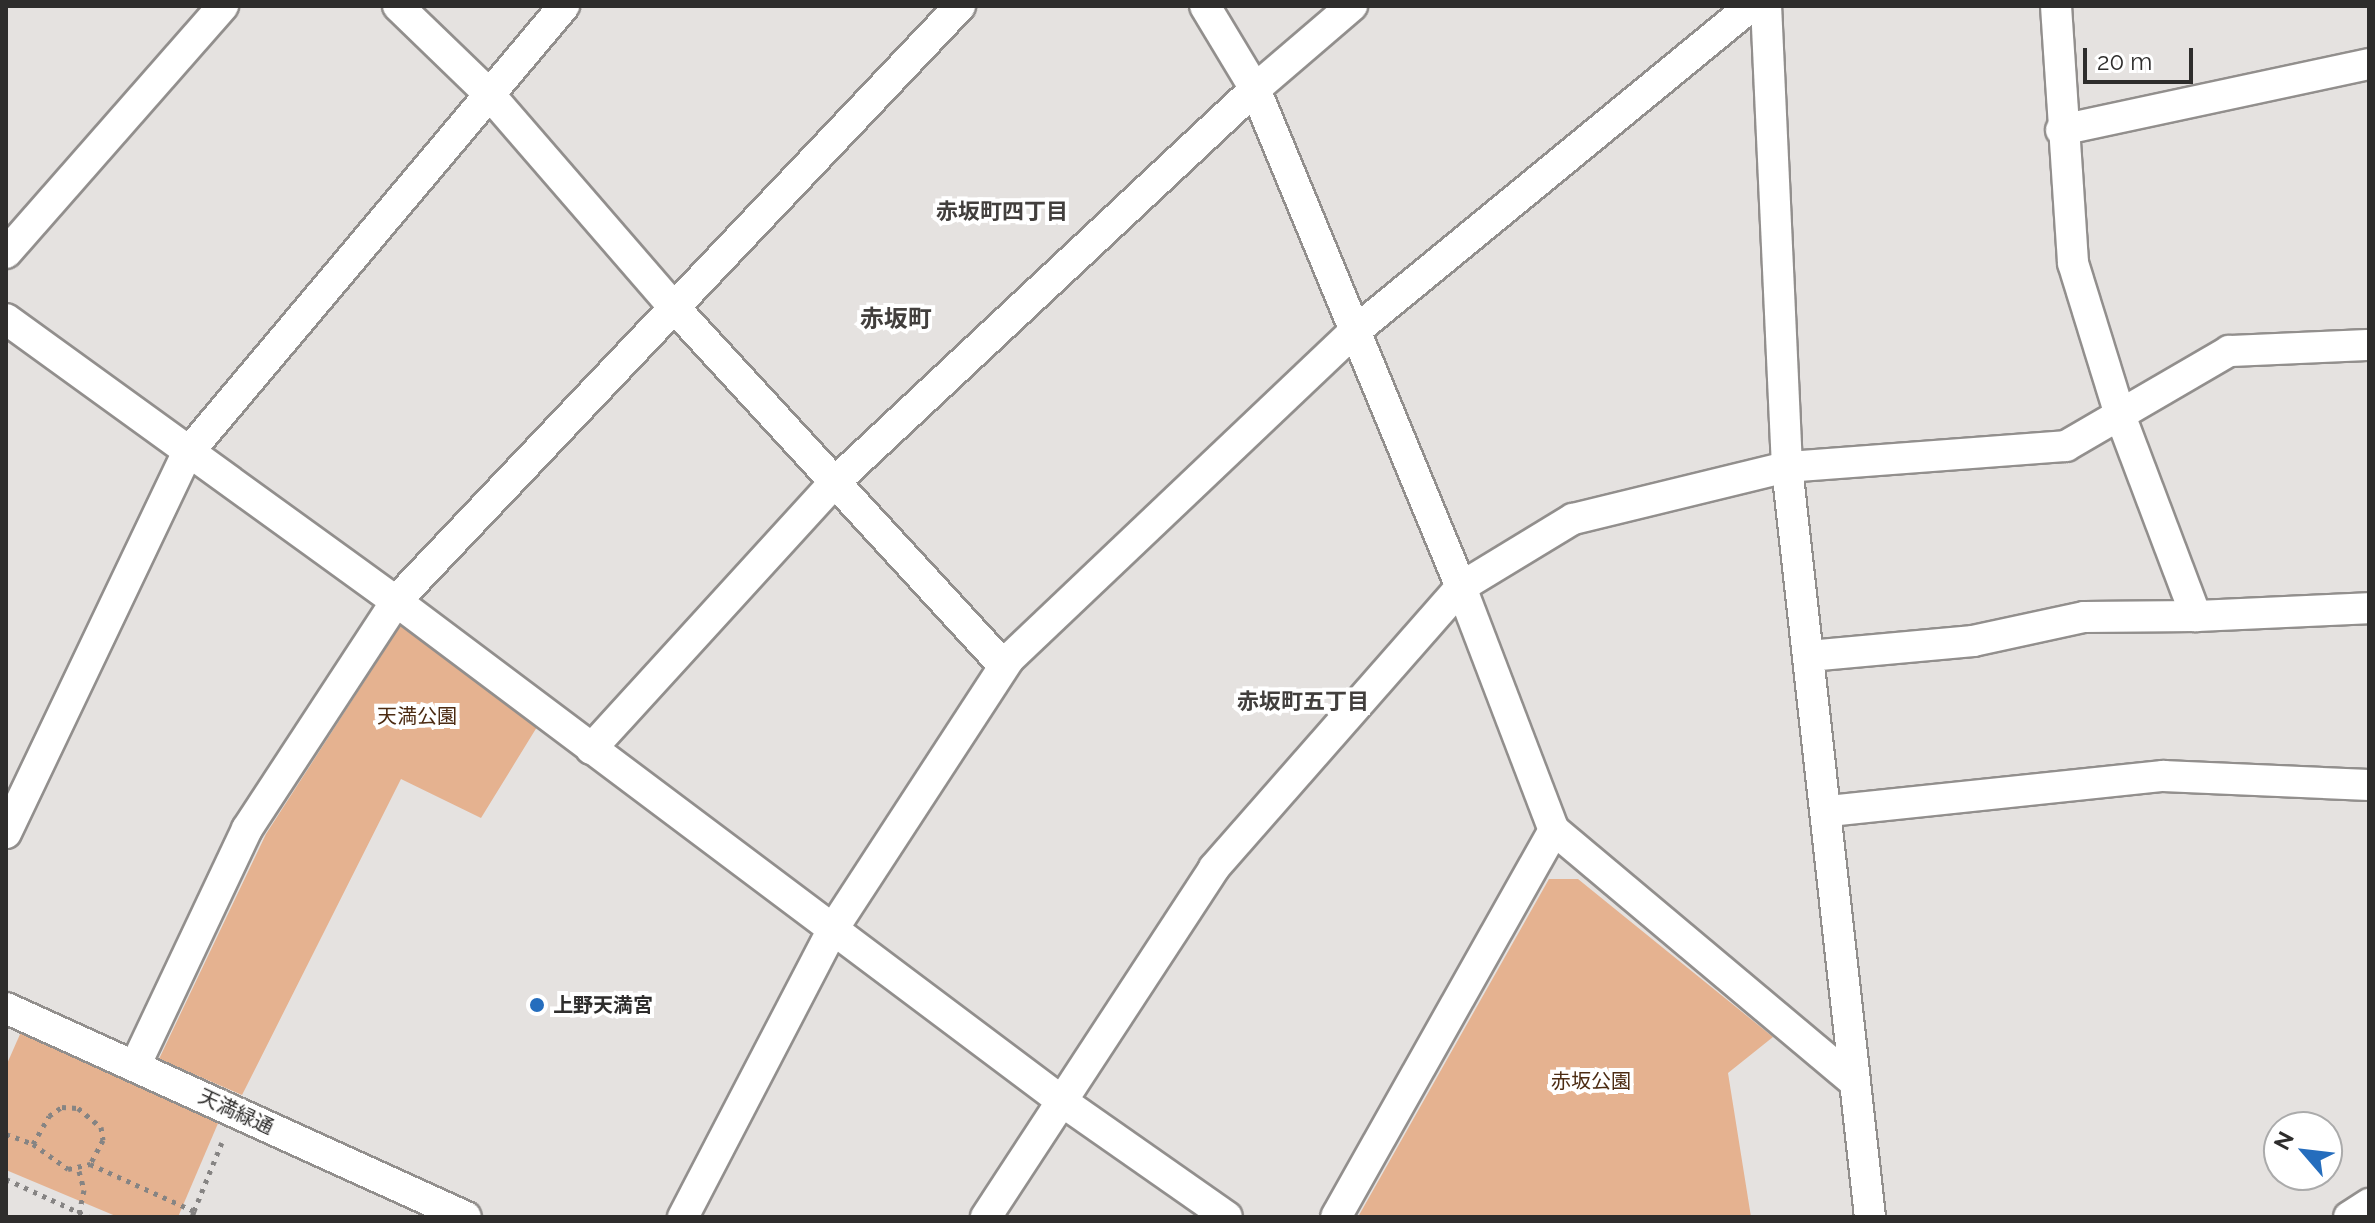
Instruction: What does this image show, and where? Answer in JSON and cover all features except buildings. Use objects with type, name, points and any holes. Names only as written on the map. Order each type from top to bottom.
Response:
[{"type":"street","points":[[6,253],[223,6]]},
{"type":"street","points":[[398,6],[489,94],[672,305],[1004,666]]},
{"type":"street","points":[[6,833],[187,454],[564,6]]},
{"type":"street","points":[[135,1066],[247,829],[396,601],[672,305],[960,6]]},
{"type":"street","points":[[1205,6],[1255,89],[1461,587],[1554,830],[1851,1079]]},
{"type":"street","points":[[591,749],[834,483],[1255,89],[1352,6]]},
{"type":"street","points":[[683,1217],[833,929],[1004,666],[1354,332],[1751,6]]},
{"type":"street","points":[[1766,6],[1787,467],[1829,811],[1851,1079],[1870,1217]]},
{"type":"street","points":[[2056,6],[2061,130],[2073,263],[2120,415],[2196,616]]},
{"type":"street","points":[[2061,130],[2369,64]]},
{"type":"street","points":[[6,319],[187,454],[396,601],[1063,1102],[1227,1217]]},
{"type":"street","points":[[986,1217],[1214,868],[1461,587],[1573,519],[1787,467],[2066,446],[2229,351],[2369,345]]},
{"type":"street","points":[[1809,656],[1973,641],[2084,617],[2196,616],[2369,608]]},
{"type":"street","points":[[1829,811],[2163,776],[2369,785]]},
{"type":"street","points":[[1336,1217],[1554,830]]},
{"type":"street","name":"天満緑通","points":[[6,1008],[466,1217]]},
{"type":"street","points":[[2349,1217],[2369,1204]]},
{"type":"path","points":[[33,1144],[49,1116],[62,1107],[78,1108],[101,1127],[103,1140],[90,1164],[79,1171]]},
{"type":"path","points":[[90,1164],[193,1214],[235,1112]]},
{"type":"path","points":[[6,1134],[33,1144],[54,1163],[79,1171]]},
{"type":"path","points":[[79,1171],[84,1190],[79,1213]]},
{"type":"path","points":[[6,1179],[89,1217]]},
{"type":"green space","name":"天満公園","points":[[402,623],[537,727],[481,818],[401,779],[242,1095],[159,1059],[266,834]]},
{"type":"green space","name":"赤坂公園","points":[[1549,879],[1578,879],[1773,1037],[1728,1073],[1751,1217],[1358,1217]]},
{"type":"green space","points":[[21,1032],[219,1121],[178,1217],[118,1217],[6,1170],[6,1066]]},
{"type":"place","name":"上野天満宮","points":[[537,1005]]},
{"type":"district","name":"赤坂町四丁目","points":[[1002,212]]},
{"type":"district","name":"赤坂町","points":[[896,319]]},
{"type":"district","name":"赤坂町五丁目","points":[[1303,702]]}]
